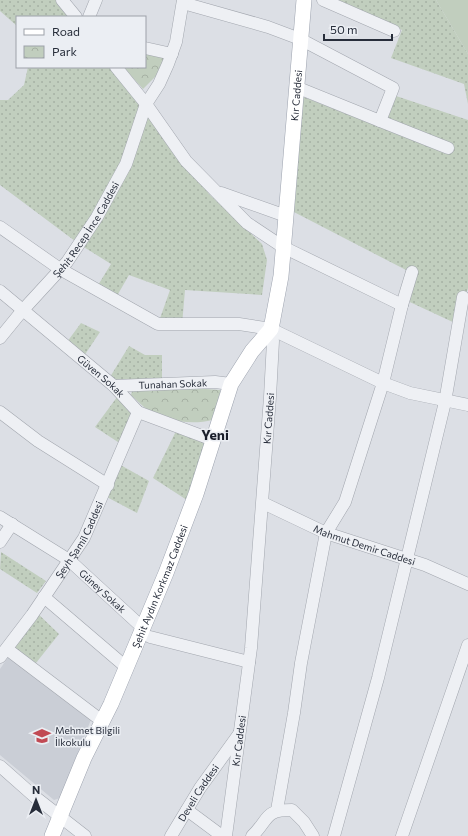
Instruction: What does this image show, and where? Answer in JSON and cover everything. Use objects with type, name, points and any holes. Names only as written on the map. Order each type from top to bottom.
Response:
[{"type":"main road","name":"Kır Caddesi","points":[[268,334],[281,276],[304,0]]},
{"type":"main road","name":"Şehit Aydın Korkmaz Caddesi","points":[[63,825],[84,758],[126,667],[146,632],[166,573],[196,494],[231,384],[252,351],[268,334]]},
{"type":"main road","name":"Şehit Aydın Korkmaz Caddesi","points":[[52,836],[63,825],[89,770],[146,632],[200,508],[235,401],[268,334]]},
{"type":"street","points":[[62,0],[75,16]]},
{"type":"street","points":[[89,16],[96,0]]},
{"type":"street","points":[[323,0],[394,31]]},
{"type":"street","points":[[183,2],[268,27],[300,39],[393,88],[380,121]]},
{"type":"street","name":"Şehit Recep İnce Caddesi","points":[[0,338],[60,269],[97,217],[126,164],[146,104],[159,84],[172,54],[183,2]]},
{"type":"street","points":[[146,48],[172,54]]},
{"type":"street","points":[[117,68],[146,104],[186,161],[247,223],[283,247],[402,305]]},
{"type":"street","points":[[296,87],[448,148]]},
{"type":"street","points":[[218,192],[286,216]]},
{"type":"street","points":[[0,227],[60,269],[158,324],[239,324],[268,334],[410,393],[468,406]]},
{"type":"street","points":[[277,810],[301,663],[326,533],[345,502],[383,383],[402,305],[412,272]]},
{"type":"street","name":"Güven Sokak","points":[[0,291],[22,311],[114,386],[138,412],[213,440]]},
{"type":"street","points":[[334,836],[378,678],[445,402],[463,297]]},
{"type":"street","name":"Kır Caddesi","points":[[226,836],[249,662],[263,503],[273,341],[268,334]]},
{"type":"street","name":"Tunahan Sokak","points":[[114,386],[215,382],[231,384]]},
{"type":"street","points":[[0,412],[38,441],[108,485]]},
{"type":"street","name":"Şeyh Şamil Caddesi","points":[[3,653],[44,597],[84,538],[138,412]]},
{"type":"street","name":"Mahmut Demir Caddesi","points":[[263,503],[326,533],[425,565],[468,584]]},
{"type":"street","name":"Güney Sokak","points":[[0,517],[69,560],[146,632]]},
{"type":"street","points":[[0,542],[12,524]]},
{"type":"street","points":[[44,597],[126,667]]},
{"type":"street","points":[[146,632],[249,662]]},
{"type":"street","points":[[402,836],[468,645]]},
{"type":"street","points":[[3,653],[102,721]]},
{"type":"street","name":"Develi Caddesi","points":[[171,836],[241,730]]},
{"type":"street","points":[[0,766],[63,825],[86,836]]},
{"type":"street","points":[[187,810],[222,836]]},
{"type":"street","points":[[252,836],[271,812],[277,810],[292,810],[304,822],[313,836]]},
{"type":"shaded area","name":"Mehmet Bilgili İlkokulu","points":[[9,656],[92,717],[60,798],[54,800],[0,755],[0,669]]},
{"type":"green space","points":[[0,0],[63,0],[75,16],[16,16],[16,25],[0,11]]},
{"type":"green space","points":[[336,0],[436,0],[468,54],[468,104],[464,84],[391,58],[402,30]]},
{"type":"green space","points":[[436,0],[468,0],[468,54]]},
{"type":"green space","points":[[146,49],[169,54],[162,70],[143,89],[124,68],[146,68]]},
{"type":"green space","points":[[28,68],[117,68],[146,104],[209,194],[262,244],[267,260],[262,295],[185,290],[182,325],[158,324],[170,290],[129,275],[114,301],[95,290],[111,264],[79,244],[0,185],[0,100],[8,100],[24,85]]},
{"type":"green space","points":[[301,96],[381,127],[396,96],[468,120],[468,288],[457,324],[399,297],[406,270],[290,210]]},
{"type":"green space","points":[[81,323],[100,332],[84,356],[67,342]]},
{"type":"green space","points":[[129,346],[145,355],[162,355],[162,380],[115,383],[110,377]]},
{"type":"green space","points":[[135,390],[220,390],[222,395],[212,420],[197,422],[171,420],[162,417],[148,410],[131,395],[132,391]]},
{"type":"green space","points":[[120,393],[138,412],[124,446],[95,427]]},
{"type":"green space","points":[[178,427],[213,440],[193,504],[153,478]]},
{"type":"green space","points":[[117,463],[149,481],[137,513],[103,495]]},
{"type":"green space","points":[[1,552],[46,581],[37,593],[0,569]]},
{"type":"green space","points":[[35,611],[59,634],[32,668],[7,649]]},
{"type":"place","name":"Mehmet Bilgili İlkokulu","points":[[42,736]]},
{"type":"district","name":"Yeni","points":[[215,434]]}]
